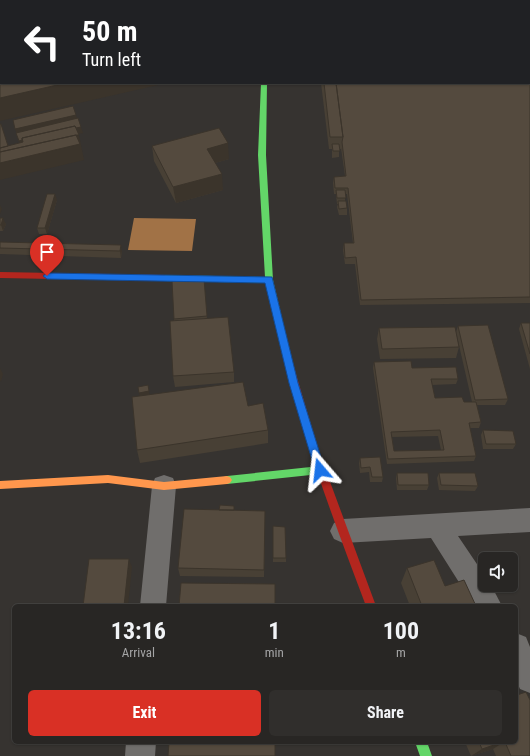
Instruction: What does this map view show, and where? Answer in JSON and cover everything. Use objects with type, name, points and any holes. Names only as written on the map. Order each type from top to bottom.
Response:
[{"type":"street","points":[[264,84],[262,155],[269,280],[293,383],[320,470],[370,604]]},
{"type":"street","points":[[0,275],[269,280]]},
{"type":"street","points":[[0,485],[108,479],[164,486],[320,470]]},
{"type":"street","points":[[153,604],[164,486]]},
{"type":"street","points":[[343,531],[530,520]]},
{"type":"street","points":[[437,526],[488,604]]},
{"type":"street","points":[[518,652],[530,679]]},
{"type":"street","points":[[140,756],[141,744]]},
{"type":"street","points":[[422,744],[426,756]]},
{"type":"shaded area","points":[[134,218],[196,219],[192,251],[128,250]]},
{"type":"building","points":[[0,84],[62,84],[0,98]]},
{"type":"building","points":[[324,84],[336,84],[343,137],[330,137]]},
{"type":"building","points":[[336,84],[530,84],[530,297],[361,300],[356,257],[345,258],[344,243],[354,243],[348,188],[335,188],[334,177],[346,176],[342,142],[343,137]]},
{"type":"building","points":[[73,106],[76,115],[15,129],[13,120]]},
{"type":"building","points":[[78,118],[81,127],[76,128],[75,126],[22,138],[22,140],[19,141],[16,133]]},
{"type":"building","points":[[0,124],[8,146],[0,148]]},
{"type":"building","points":[[75,126],[79,135],[0,152],[0,148],[23,142],[22,138]]},
{"type":"building","points":[[219,128],[228,143],[207,149],[222,174],[173,187],[152,146]]},
{"type":"building","points":[[76,135],[80,144],[0,163],[0,152]]},
{"type":"building","points":[[332,144],[339,144],[340,151],[333,151]]},
{"type":"building","points":[[336,190],[345,190],[346,198],[337,198]]},
{"type":"building","points":[[47,194],[55,194],[45,228],[37,228]]},
{"type":"building","points":[[338,201],[346,201],[347,208],[339,209]]},
{"type":"building","points":[[0,218],[3,218],[1,225],[0,225]]},
{"type":"building","points":[[0,242],[121,245],[120,251],[0,248]]},
{"type":"building","points":[[204,279],[207,316],[174,319],[172,281]]},
{"type":"building","points":[[228,317],[234,372],[173,376],[170,321]]},
{"type":"building","points":[[521,323],[530,323],[530,354]]},
{"type":"building","points":[[488,325],[508,399],[475,400],[458,326]]},
{"type":"building","points":[[455,327],[459,347],[382,349],[379,328]]},
{"type":"building","points":[[411,361],[412,368],[456,367],[458,379],[431,379],[435,398],[462,397],[464,402],[476,402],[481,422],[469,423],[476,456],[388,459],[374,362]],"holes":[[[440,430],[444,450],[394,451],[391,432]]]},
{"type":"building","points":[[243,382],[248,406],[263,403],[268,430],[137,450],[132,397]]},
{"type":"building","points":[[148,385],[149,391],[139,393],[138,387]]},
{"type":"building","points":[[483,430],[513,431],[516,444],[486,444]]},
{"type":"building","points":[[380,457],[383,477],[372,477],[370,467],[361,468],[360,458]]},
{"type":"building","points":[[397,473],[428,473],[429,485],[398,485]]},
{"type":"building","points":[[439,473],[475,473],[478,486],[441,485]]},
{"type":"building","points":[[220,505],[234,506],[234,510],[219,510]]},
{"type":"building","points":[[184,509],[265,511],[264,570],[178,568]]},
{"type":"building","points":[[273,526],[285,527],[286,558],[273,558]]},
{"type":"building","points":[[89,559],[129,559],[124,604],[83,604]]},
{"type":"building","points":[[434,560],[445,586],[464,580],[475,604],[421,604],[407,568]]},
{"type":"building","points":[[181,583],[275,584],[275,604],[179,604]]},
{"type":"building","points":[[526,692],[530,700],[530,756],[511,756],[506,744],[518,744],[518,695]]},
{"type":"building","points":[[169,744],[275,744],[275,756],[168,756]]},
{"type":"building","points":[[480,744],[497,744],[482,749]]},
{"type":"traffic: fast","points":[[264,84],[262,155],[269,280],[287,357]]},
{"type":"traffic: fast","points":[[164,278],[269,280]]},
{"type":"traffic: fast","points":[[227,480],[320,470]]},
{"type":"traffic: fast","points":[[422,744],[426,756]]},
{"type":"traffic: slow","points":[[0,485],[108,479],[164,486],[227,480]]},
{"type":"traffic: jam","points":[[0,275],[164,278]]},
{"type":"traffic: jam","points":[[287,357],[314,452],[370,604]]},
{"type":"route","points":[[47,276],[269,280],[293,383],[320,470]]}]
